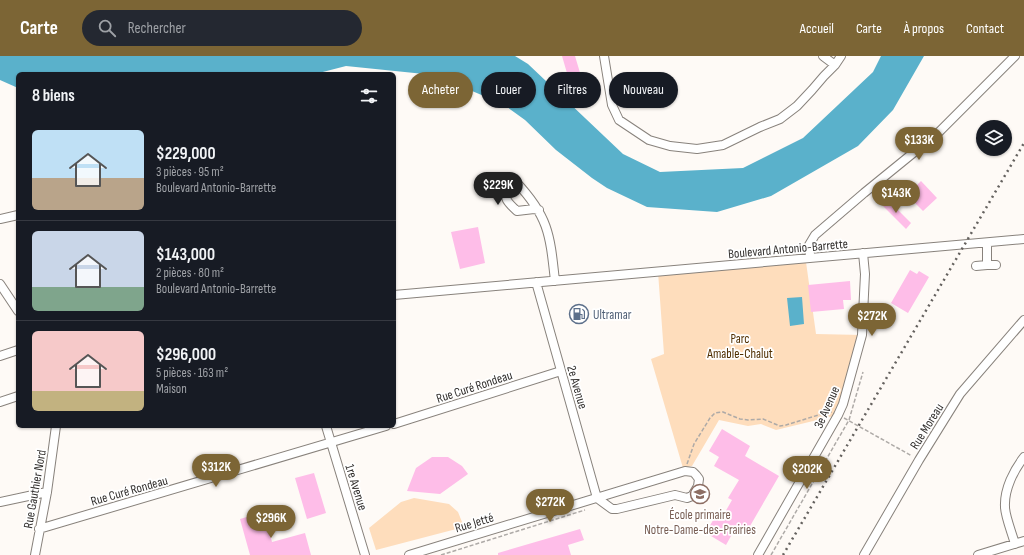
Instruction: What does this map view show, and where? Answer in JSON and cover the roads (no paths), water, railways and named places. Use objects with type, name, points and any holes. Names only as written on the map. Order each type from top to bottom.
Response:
[{"type":"street","points":[[604,56],[612,105],[619,120],[649,140],[670,146],[697,149],[723,145],[780,119],[797,106],[835,65],[841,56]]},
{"type":"street","points":[[823,56],[835,65]]},
{"type":"street","points":[[810,258],[809,245],[815,235],[939,132],[1015,56]]},
{"type":"street","points":[[539,210],[547,228],[551,244],[555,281]]},
{"type":"street","points":[[0,219],[16,215]]},
{"type":"street","name":"Boulevard Antonio-Barrette","points":[[396,295],[1024,240]]},
{"type":"street","points":[[987,243],[987,265]]},
{"type":"street","name":"3e Avenue","points":[[758,555],[843,404],[862,335],[865,274],[863,253]]},
{"type":"street","points":[[976,266],[996,265]]},
{"type":"street","name":"2e Avenue","points":[[536,282],[560,371],[598,498]]},
{"type":"street","points":[[0,284],[16,308]]},
{"type":"street","name":"Rue Moreau","points":[[864,555],[919,460],[960,394],[1024,320]]},
{"type":"street","points":[[0,356],[16,351]]},
{"type":"street","name":"Rue Curé Rondeau","points":[[396,423],[560,371]]},
{"type":"street","points":[[0,402],[16,397]]},
{"type":"street","name":"Rue Gauthier Nord","points":[[34,555],[47,492],[56,428]]},
{"type":"street","name":"1re Avenue","points":[[327,428],[365,555]]},
{"type":"street","name":"Rue Curé Rondeau","points":[[39,529],[331,444],[380,428]]},
{"type":"street","points":[[1015,544],[1005,507],[1009,483],[1024,457]]},
{"type":"street","name":"Rue Jetté","points":[[409,555],[685,471],[696,474],[698,480],[698,486],[695,493],[687,498],[675,495],[617,510],[612,509],[598,498]]},
{"type":"street","points":[[0,502],[47,492]]},
{"type":"street","points":[[978,555],[1024,541]]},
{"type":"water","points":[[0,56],[515,56],[528,64],[544,79],[544,108],[574,108],[623,154],[660,172],[743,168],[803,138],[873,72],[881,56],[924,56],[893,110],[858,146],[771,196],[717,212],[647,207],[607,188],[592,178],[556,150],[525,120],[508,108],[536,108],[536,72],[481,72],[481,95],[473,91],[473,72],[408,72],[346,66],[323,72],[16,72],[16,87],[0,80]]},
{"type":"water","points":[[802,297],[804,324],[790,326],[787,298]]},
{"type":"railway","points":[[783,555],[1024,143]]},
{"type":"place","name":"Ultramar","points":[[579,314]]},
{"type":"place","name":"École primaire Notre-Dame-des-Prairies","points":[[700,494]]},
{"type":"park label","name":"Parc Amable-Chalut","points":[[740,346]]}]
